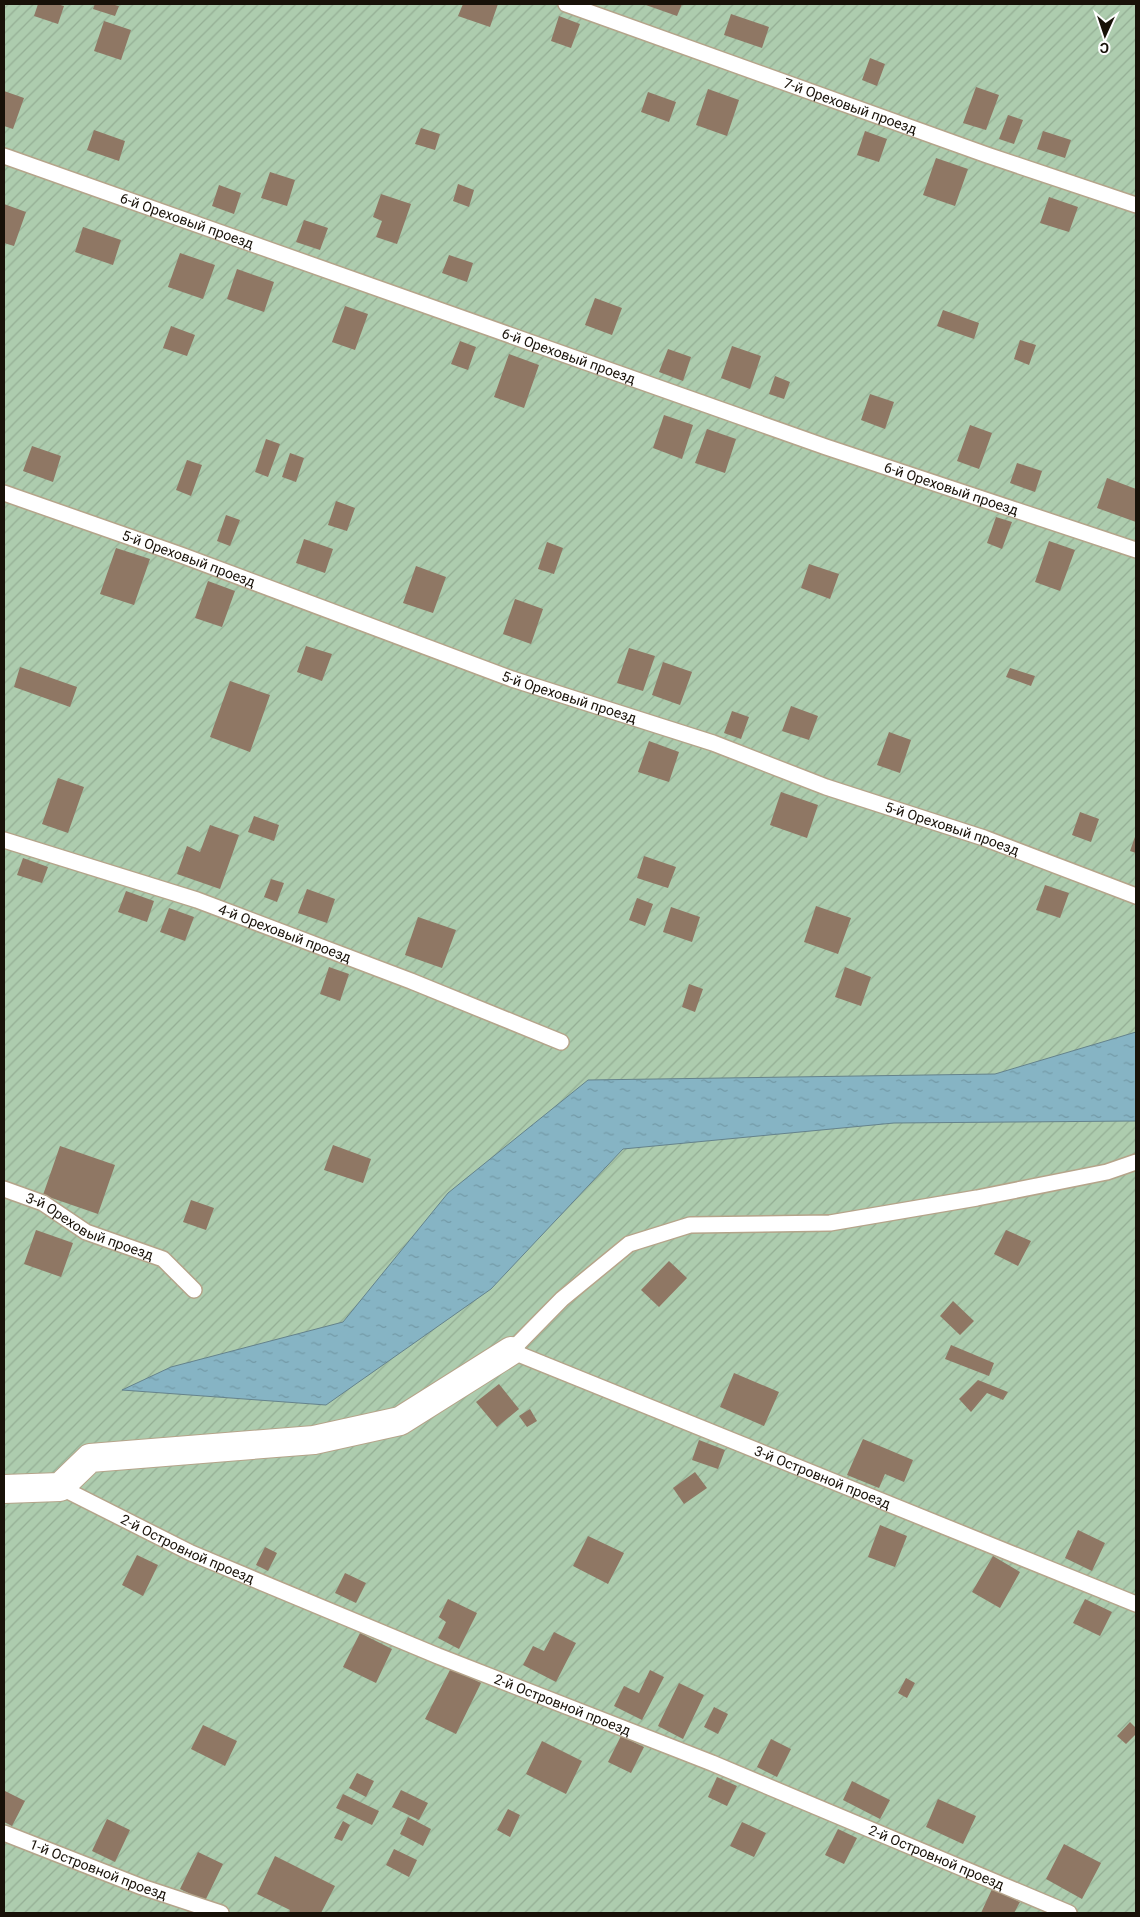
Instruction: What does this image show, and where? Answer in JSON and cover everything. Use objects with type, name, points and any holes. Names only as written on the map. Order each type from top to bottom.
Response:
[{"type":"street","points":[[4,1490],[60,1487],[90,1458],[314,1440],[400,1421],[511,1351]]},
{"type":"lane","name":"7-й Ореховый проезд","points":[[566,4],[978,151],[1136,205]]},
{"type":"lane","name":"6-й Ореховый проезд","points":[[4,156],[826,447],[1136,550]]},
{"type":"lane","name":"5-й Ореховый проезд","points":[[4,493],[181,555],[512,680],[713,743],[826,787],[984,838],[1136,896]]},
{"type":"lane","name":"4-й Ореховый проезд","points":[[4,840],[197,900],[411,981],[560,1042]]},
{"type":"lane","points":[[511,1351],[562,1299],[629,1244],[690,1225],[830,1223],[977,1198],[1088,1176],[1136,1162]]},
{"type":"lane","name":"3-й Ореховый проезд","points":[[4,1189],[43,1203],[86,1232],[163,1259],[194,1290]]},
{"type":"lane","name":"3-й Островной проезд","points":[[511,1351],[1136,1604]]},
{"type":"lane","name":"2-й Островной проезд","points":[[60,1487],[209,1561],[438,1656],[729,1771],[1069,1913]]},
{"type":"lane","name":"1-й Островной проезд","points":[[4,1833],[142,1887],[221,1913]]},
{"type":"green space","points":[[4,4],[1136,4],[1136,1913],[4,1913]]},
{"type":"water","points":[[1136,1032],[1136,1121],[894,1123],[623,1149],[491,1289],[326,1405],[122,1390],[171,1367],[343,1322],[448,1193],[588,1080],[995,1074]]},
{"type":"building","points":[[38,4],[64,6],[58,24],[34,16]]},
{"type":"building","points":[[95,4],[119,6],[115,16],[93,9]]},
{"type":"building","points":[[463,4],[498,4],[490,27],[458,16]]},
{"type":"building","points":[[643,4],[682,4],[677,16]]},
{"type":"building","points":[[731,14],[769,27],[762,48],[724,35]]},
{"type":"building","points":[[559,16],[580,24],[571,48],[551,41]]},
{"type":"building","points":[[104,21],[131,30],[121,60],[94,51]]},
{"type":"building","points":[[870,58],[885,64],[877,86],[862,80]]},
{"type":"building","points":[[976,87],[999,95],[986,130],[963,123]]},
{"type":"building","points":[[708,89],[739,100],[727,136],[696,125]]},
{"type":"building","points":[[4,91],[24,98],[13,129],[4,126]]},
{"type":"building","points":[[648,92],[676,102],[669,122],[641,112]]},
{"type":"building","points":[[1008,115],[1023,120],[1014,144],[999,139]]},
{"type":"building","points":[[421,128],[440,134],[435,150],[415,144]]},
{"type":"building","points":[[94,130],[125,141],[119,161],[87,150]]},
{"type":"building","points":[[865,131],[887,139],[879,162],[857,155]]},
{"type":"building","points":[[1043,131],[1071,140],[1065,158],[1037,149]]},
{"type":"building","points":[[936,158],[968,169],[955,206],[923,195]]},
{"type":"building","points":[[270,172],[295,180],[287,206],[261,198]]},
{"type":"building","points":[[458,184],[474,190],[469,207],[453,201]]},
{"type":"building","points":[[219,185],[241,193],[234,214],[212,206]]},
{"type":"building","points":[[381,194],[411,204],[397,244],[376,237],[382,221],[373,217]]},
{"type":"building","points":[[1049,197],[1078,207],[1069,232],[1040,223]]},
{"type":"building","points":[[4,204],[26,212],[14,246],[4,243]]},
{"type":"building","points":[[304,220],[328,228],[320,250],[296,242]]},
{"type":"building","points":[[83,227],[121,240],[113,265],[75,252]]},
{"type":"building","points":[[180,253],[215,265],[203,299],[168,287]]},
{"type":"building","points":[[449,255],[473,263],[467,282],[442,273]]},
{"type":"building","points":[[237,269],[274,282],[264,312],[227,299]]},
{"type":"building","points":[[595,298],[622,308],[612,335],[585,325]]},
{"type":"building","points":[[345,306],[368,314],[355,350],[332,342]]},
{"type":"building","points":[[943,310],[979,323],[974,339],[937,326]]},
{"type":"building","points":[[171,326],[195,335],[187,356],[163,348]]},
{"type":"building","points":[[1020,340],[1036,345],[1029,365],[1014,359]]},
{"type":"building","points":[[460,341],[476,347],[468,370],[451,364]]},
{"type":"building","points":[[732,346],[761,356],[750,389],[721,378]]},
{"type":"building","points":[[668,349],[691,357],[683,381],[659,372]]},
{"type":"building","points":[[509,354],[539,365],[524,408],[494,397]]},
{"type":"building","points":[[775,376],[790,382],[784,399],[769,394]]},
{"type":"building","points":[[870,394],[894,402],[885,429],[861,420]]},
{"type":"building","points":[[664,415],[693,425],[682,459],[653,448]]},
{"type":"building","points":[[970,425],[992,433],[979,469],[957,461]]},
{"type":"building","points":[[707,429],[736,439],[725,473],[695,463]]},
{"type":"building","points":[[266,439],[280,444],[268,477],[255,472]]},
{"type":"building","points":[[32,446],[61,456],[53,482],[23,471]]},
{"type":"building","points":[[290,453],[304,458],[296,482],[282,477]]},
{"type":"building","points":[[187,460],[202,465],[191,496],[176,490]]},
{"type":"building","points":[[1017,463],[1042,471],[1035,492],[1010,483]]},
{"type":"building","points":[[1107,478],[1136,489],[1136,522],[1097,508]]},
{"type":"building","points":[[336,501],[355,508],[347,531],[328,525]]},
{"type":"building","points":[[226,515],[240,520],[230,546],[217,541]]},
{"type":"building","points":[[996,517],[1012,522],[1002,549],[987,543]]},
{"type":"building","points":[[304,539],[333,549],[325,573],[296,563]]},
{"type":"building","points":[[1049,541],[1075,550],[1060,591],[1035,582]]},
{"type":"building","points":[[547,542],[563,548],[554,574],[538,569]]},
{"type":"building","points":[[116,548],[150,559],[134,605],[100,594]]},
{"type":"building","points":[[809,564],[839,574],[830,599],[801,588]]},
{"type":"building","points":[[416,566],[446,577],[433,613],[403,603]]},
{"type":"building","points":[[208,581],[235,591],[222,627],[195,618]]},
{"type":"building","points":[[515,599],[543,609],[531,644],[503,634]]},
{"type":"building","points":[[306,646],[332,654],[322,681],[297,672]]},
{"type":"building","points":[[629,648],[655,656],[643,691],[617,683]]},
{"type":"building","points":[[663,662],[692,672],[680,705],[652,695]]},
{"type":"building","points":[[20,667],[77,687],[70,707],[14,687]]},
{"type":"building","points":[[1010,668],[1035,676],[1031,686],[1006,677]]},
{"type":"building","points":[[230,681],[270,695],[250,752],[210,737]]},
{"type":"building","points":[[791,706],[818,716],[809,740],[782,731]]},
{"type":"building","points":[[732,711],[749,717],[741,739],[724,733]]},
{"type":"building","points":[[889,732],[911,740],[900,773],[877,765]]},
{"type":"building","points":[[649,741],[679,752],[669,782],[638,772]]},
{"type":"building","points":[[58,778],[84,787],[68,833],[42,824]]},
{"type":"building","points":[[781,792],[818,805],[807,838],[770,825]]},
{"type":"building","points":[[1080,812],[1099,819],[1091,842],[1072,835]]},
{"type":"building","points":[[254,816],[279,825],[274,841],[248,832]]},
{"type":"building","points":[[210,825],[239,835],[220,889],[177,874],[187,846],[200,852]]},
{"type":"building","points":[[1136,834],[1136,853],[1130,851]]},
{"type":"building","points":[[644,856],[676,867],[668,888],[637,878]]},
{"type":"building","points":[[23,858],[48,867],[42,883],[17,875]]},
{"type":"building","points":[[271,879],[284,883],[277,902],[264,897]]},
{"type":"building","points":[[1045,885],[1069,893],[1060,918],[1036,910]]},
{"type":"building","points":[[307,889],[335,899],[327,923],[298,913]]},
{"type":"building","points":[[126,891],[154,901],[147,922],[118,912]]},
{"type":"building","points":[[637,898],[653,904],[645,926],[629,920]]},
{"type":"building","points":[[816,906],[851,918],[838,954],[804,942]]},
{"type":"building","points":[[671,907],[700,917],[692,942],[663,932]]},
{"type":"building","points":[[169,908],[194,917],[185,941],[160,932]]},
{"type":"building","points":[[418,917],[456,930],[442,968],[405,955]]},
{"type":"building","points":[[329,967],[349,974],[340,1001],[320,994]]},
{"type":"building","points":[[845,967],[871,977],[861,1006],[835,997]]},
{"type":"building","points":[[689,984],[703,989],[695,1012],[682,1007]]},
{"type":"building","points":[[333,1145],[371,1159],[363,1183],[324,1170]]},
{"type":"building","points":[[60,1146],[115,1165],[98,1214],[43,1195]]},
{"type":"building","points":[[191,1200],[214,1208],[206,1230],[183,1222]]},
{"type":"building","points":[[36,1230],[73,1243],[61,1277],[24,1264]]},
{"type":"building","points":[[1006,1230],[1031,1241],[1018,1266],[994,1254]]},
{"type":"building","points":[[669,1261],[687,1278],[659,1307],[641,1290]]},
{"type":"building","points":[[953,1301],[974,1321],[960,1335],[940,1316]]},
{"type":"building","points":[[951,1345],[994,1363],[989,1376],[945,1359]]},
{"type":"building","points":[[734,1373],[779,1392],[764,1426],[720,1407]]},
{"type":"building","points":[[978,1380],[1008,1392],[1003,1400],[987,1393],[971,1412],[959,1399]]},
{"type":"building","points":[[499,1384],[519,1409],[497,1427],[476,1402]]},
{"type":"building","points":[[530,1409],[537,1421],[527,1427],[519,1416]]},
{"type":"building","points":[[863,1439],[913,1460],[904,1482],[885,1474],[879,1488],[847,1475]]},
{"type":"building","points":[[699,1440],[725,1450],[718,1469],[692,1460]]},
{"type":"building","points":[[695,1472],[707,1488],[684,1504],[673,1488]]},
{"type":"building","points":[[880,1525],[907,1536],[895,1567],[868,1557]]},
{"type":"building","points":[[1078,1530],[1105,1543],[1092,1571],[1065,1558]]},
{"type":"building","points":[[588,1536],[624,1553],[608,1584],[573,1566]]},
{"type":"building","points":[[265,1547],[277,1553],[268,1571],[256,1565]]},
{"type":"building","points":[[137,1555],[158,1565],[143,1596],[122,1585]]},
{"type":"building","points":[[993,1556],[1020,1572],[1000,1608],[972,1592]]},
{"type":"building","points":[[345,1573],[366,1583],[356,1603],[335,1593]]},
{"type":"building","points":[[448,1599],[477,1613],[459,1649],[438,1638],[446,1622],[439,1617]]},
{"type":"building","points":[[1085,1599],[1112,1612],[1100,1636],[1073,1623]]},
{"type":"building","points":[[554,1632],[576,1643],[556,1682],[523,1665],[533,1646],[544,1651]]},
{"type":"building","points":[[360,1633],[392,1649],[376,1683],[343,1667]]},
{"type":"building","points":[[451,1668],[481,1683],[456,1734],[425,1719]]},
{"type":"building","points":[[650,1670],[664,1677],[642,1720],[614,1706],[624,1686],[639,1693]]},
{"type":"building","points":[[906,1678],[915,1683],[907,1698],[898,1693]]},
{"type":"building","points":[[679,1683],[704,1695],[683,1739],[658,1726]]},
{"type":"building","points":[[714,1707],[728,1714],[718,1734],[704,1727]]},
{"type":"building","points":[[1130,1722],[1136,1728],[1136,1734],[1126,1744],[1117,1736]]},
{"type":"building","points":[[203,1725],[237,1741],[225,1766],[191,1749]]},
{"type":"building","points":[[621,1736],[644,1747],[631,1773],[608,1762]]},
{"type":"building","points":[[771,1739],[791,1749],[777,1777],[757,1767]]},
{"type":"building","points":[[542,1741],[582,1761],[566,1794],[526,1774]]},
{"type":"building","points":[[357,1773],[374,1781],[366,1797],[349,1788]]},
{"type":"building","points":[[717,1777],[737,1786],[727,1806],[708,1797]]},
{"type":"building","points":[[852,1781],[890,1800],[880,1819],[843,1800]]},
{"type":"building","points":[[401,1790],[428,1803],[419,1820],[392,1807]]},
{"type":"building","points":[[5,1791],[25,1801],[12,1826],[4,1822]]},
{"type":"building","points":[[343,1794],[379,1811],[372,1825],[336,1808]]},
{"type":"building","points":[[938,1799],[976,1816],[963,1844],[926,1827]]},
{"type":"building","points":[[508,1809],[520,1815],[510,1837],[497,1830]]},
{"type":"building","points":[[408,1817],[431,1829],[423,1846],[400,1834]]},
{"type":"building","points":[[107,1819],[130,1830],[115,1862],[92,1851]]},
{"type":"building","points":[[343,1821],[350,1825],[342,1841],[334,1838]]},
{"type":"building","points":[[742,1822],[766,1833],[754,1857],[730,1846]]},
{"type":"building","points":[[838,1829],[857,1838],[844,1864],[825,1855]]},
{"type":"building","points":[[1064,1844],[1101,1863],[1082,1899],[1046,1879]]},
{"type":"building","points":[[394,1849],[417,1860],[409,1877],[386,1865]]},
{"type":"building","points":[[198,1852],[223,1864],[205,1901],[180,1889]]},
{"type":"building","points":[[275,1856],[335,1886],[321,1913],[289,1913],[290,1910],[257,1894]]},
{"type":"building","points":[[992,1889],[1020,1902],[1014,1913],[981,1913]]}]
